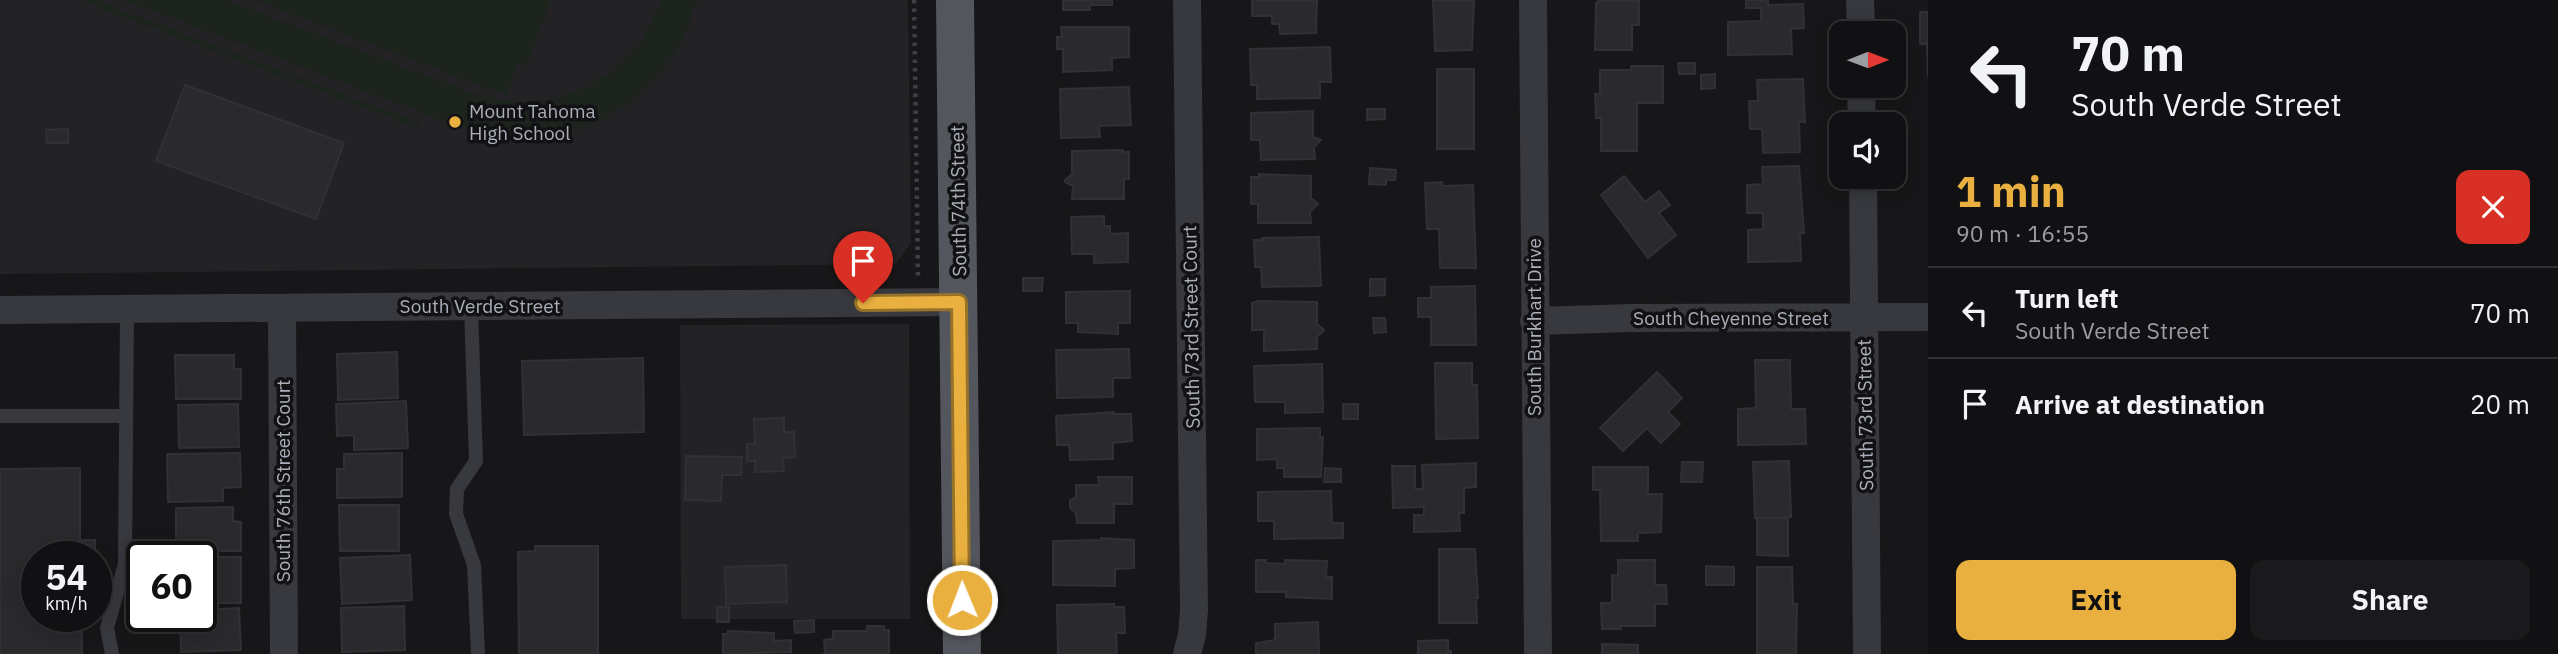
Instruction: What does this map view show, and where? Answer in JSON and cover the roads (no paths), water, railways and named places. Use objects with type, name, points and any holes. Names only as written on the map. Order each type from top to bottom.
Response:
[{"type":"main road","name":"South 74th Street","points":[[955,0],[962,654]]},
{"type":"street","name":"South 73rd Street Court","points":[[1187,0],[1194,610],[1187,654]]},
{"type":"street","name":"South Burkhart Drive","points":[[1533,0],[1538,654]]},
{"type":"street","points":[[1860,0],[1861,21]]},
{"type":"street","name":"South 73rd Street","points":[[1863,189],[1867,654]]},
{"type":"street","name":"South Verde Street","points":[[0,310],[959,302]]},
{"type":"street","name":"South 76th Street Court","points":[[282,308],[284,654]]},
{"type":"street","name":"South Cheyenne Street","points":[[1534,321],[1928,317]]},
{"type":"lane","points":[[471,306],[476,461],[457,489],[456,514],[474,565],[478,654]]},
{"type":"lane","points":[[112,654],[107,628],[125,564],[127,309]]},
{"type":"lane","points":[[0,416],[126,416]]},
{"type":"place","name":"Mount Tahoma High School","points":[[455,122]]}]
